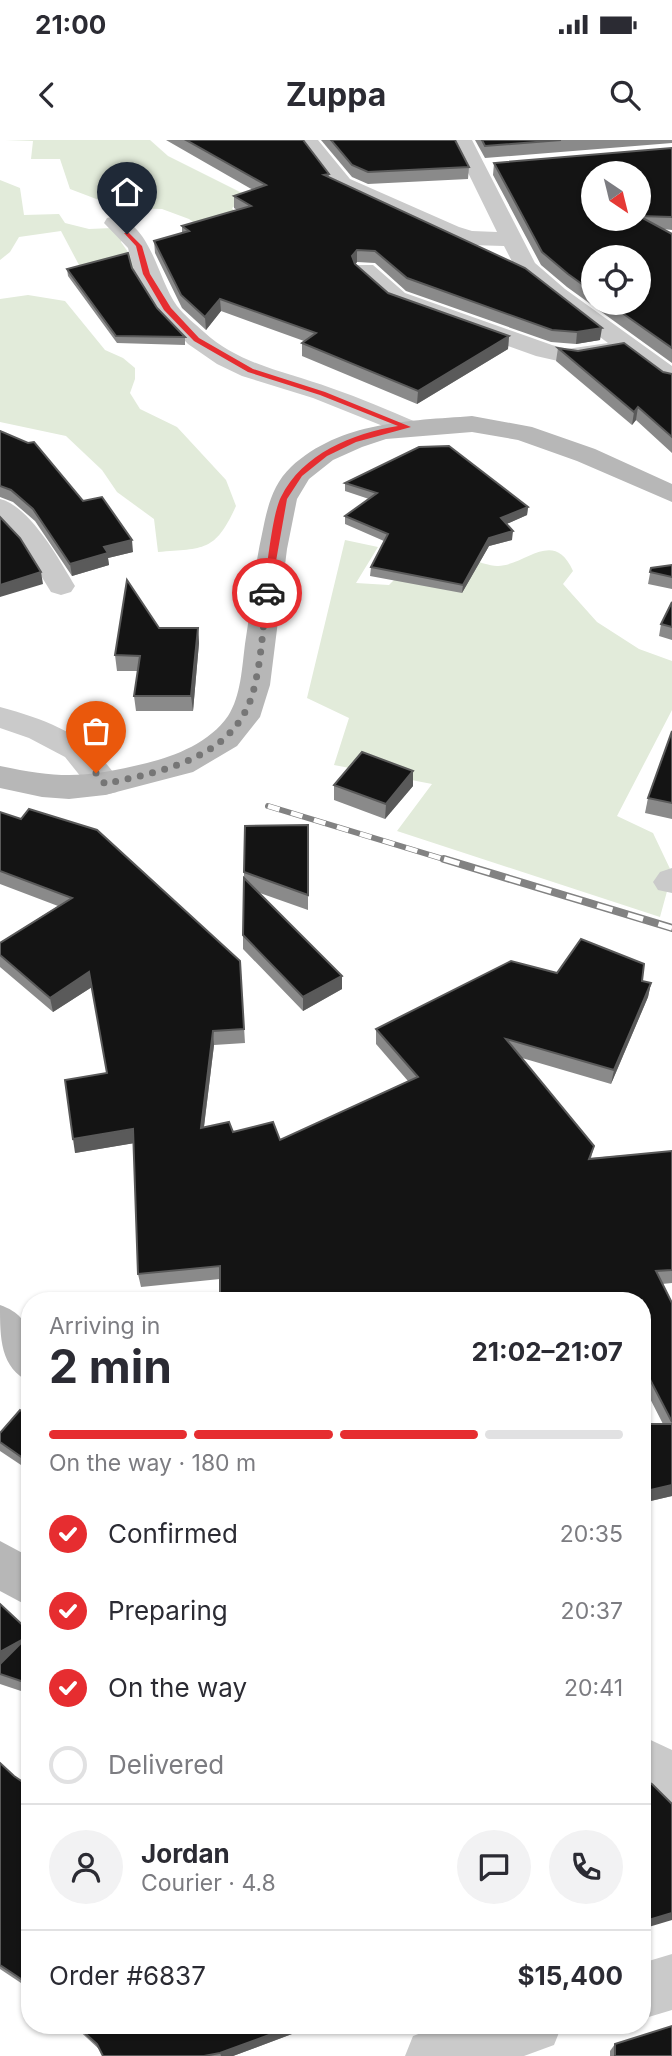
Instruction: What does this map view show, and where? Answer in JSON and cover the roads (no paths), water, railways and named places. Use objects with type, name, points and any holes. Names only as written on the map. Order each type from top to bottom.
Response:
[{"type":"street","points":[[307,140],[342,184],[470,238],[510,239]]},
{"type":"street","points":[[462,140],[485,167],[510,239],[525,266],[549,287],[672,378]]},
{"type":"street","points":[[114,223],[139,246],[147,274],[168,310],[197,339],[226,359],[251,371],[322,393],[407,427]]},
{"type":"street","points":[[365,271],[397,298],[545,351],[567,356],[592,354],[627,345]]},
{"type":"street","points":[[0,777],[42,786],[69,788],[105,784],[182,765],[226,739],[244,717],[255,685],[273,549],[283,499],[299,474],[324,454],[383,431],[407,427],[472,424],[523,433],[586,456],[672,494]]},
{"type":"street","points":[[0,507],[36,544],[61,586]]},
{"type":"street","points":[[0,717],[40,731],[76,750],[105,784]]},
{"type":"street","points":[[0,1323],[21,1351]]},
{"type":"street","points":[[0,1564],[21,1578]]},
{"type":"street","points":[[651,1766],[672,1778]]},
{"type":"street","points":[[651,1988],[672,1982]]},
{"type":"street","points":[[433,2056],[505,2034]]},
{"type":"railway","points":[[268,806],[450,861]]},
{"type":"railway","points":[[444,859],[672,928]]}]
